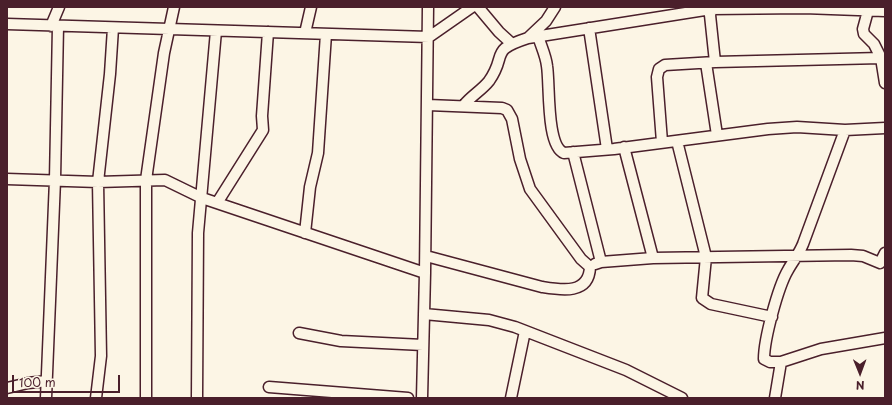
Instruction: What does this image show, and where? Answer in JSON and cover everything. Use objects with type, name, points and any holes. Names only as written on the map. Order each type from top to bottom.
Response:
[{"type":"street","points":[[46,398],[55,180],[54,26],[59,7]]},
{"type":"street","points":[[146,398],[146,180],[169,29],[174,7]]},
{"type":"street","points":[[305,33],[311,7]]},
{"type":"street","points":[[422,398],[426,256],[429,37],[428,7]]},
{"type":"street","points":[[7,24],[429,37],[472,7]]},
{"type":"street","points":[[478,7],[499,32],[511,43]]},
{"type":"street","points":[[533,37],[555,7]]},
{"type":"street","points":[[464,105],[488,82],[494,72],[500,53],[511,43],[533,37],[711,8],[868,8],[885,11]]},
{"type":"street","points":[[711,8],[710,62],[717,135]]},
{"type":"street","points":[[868,8],[863,29],[864,34],[874,44],[881,58],[885,83]]},
{"type":"street","points":[[96,398],[101,356],[98,254],[98,182],[110,74],[113,28]]},
{"type":"street","points":[[589,28],[607,149]]},
{"type":"street","points":[[197,398],[197,251],[216,31]]},
{"type":"street","points":[[217,203],[263,130],[262,116],[268,32]]},
{"type":"street","points":[[305,233],[310,187],[318,153],[326,34]]},
{"type":"street","points":[[533,37],[547,67],[554,140],[560,151],[573,152],[607,149],[797,126],[845,130],[885,128]]},
{"type":"street","points":[[662,142],[657,77],[659,69],[665,65],[677,63],[881,58]]},
{"type":"street","points":[[426,256],[542,287],[559,289],[570,290],[579,287],[590,275],[590,267],[581,259],[530,189],[520,159],[512,119],[508,110],[502,108],[464,105],[428,104]]},
{"type":"street","points":[[845,130],[798,256],[786,272],[778,294],[764,359],[770,362],[781,362],[821,349],[885,338]]},
{"type":"street","points":[[677,141],[706,257],[702,298],[706,302],[772,317]]},
{"type":"street","points":[[624,147],[653,258]]},
{"type":"street","points":[[573,152],[601,262]]},
{"type":"street","points":[[7,179],[98,182],[165,180],[202,198],[425,274]]},
{"type":"street","points":[[590,267],[601,262],[653,258],[851,255],[863,256],[882,263],[885,253]]},
{"type":"street","points":[[424,314],[501,322],[626,370],[682,398]]},
{"type":"street","points":[[511,398],[525,331]]},
{"type":"street","points":[[299,333],[340,341],[423,345]]},
{"type":"street","points":[[775,398],[781,362]]},
{"type":"street","points":[[7,388],[28,383],[46,381]]},
{"type":"street","points":[[269,386],[408,398]]}]
